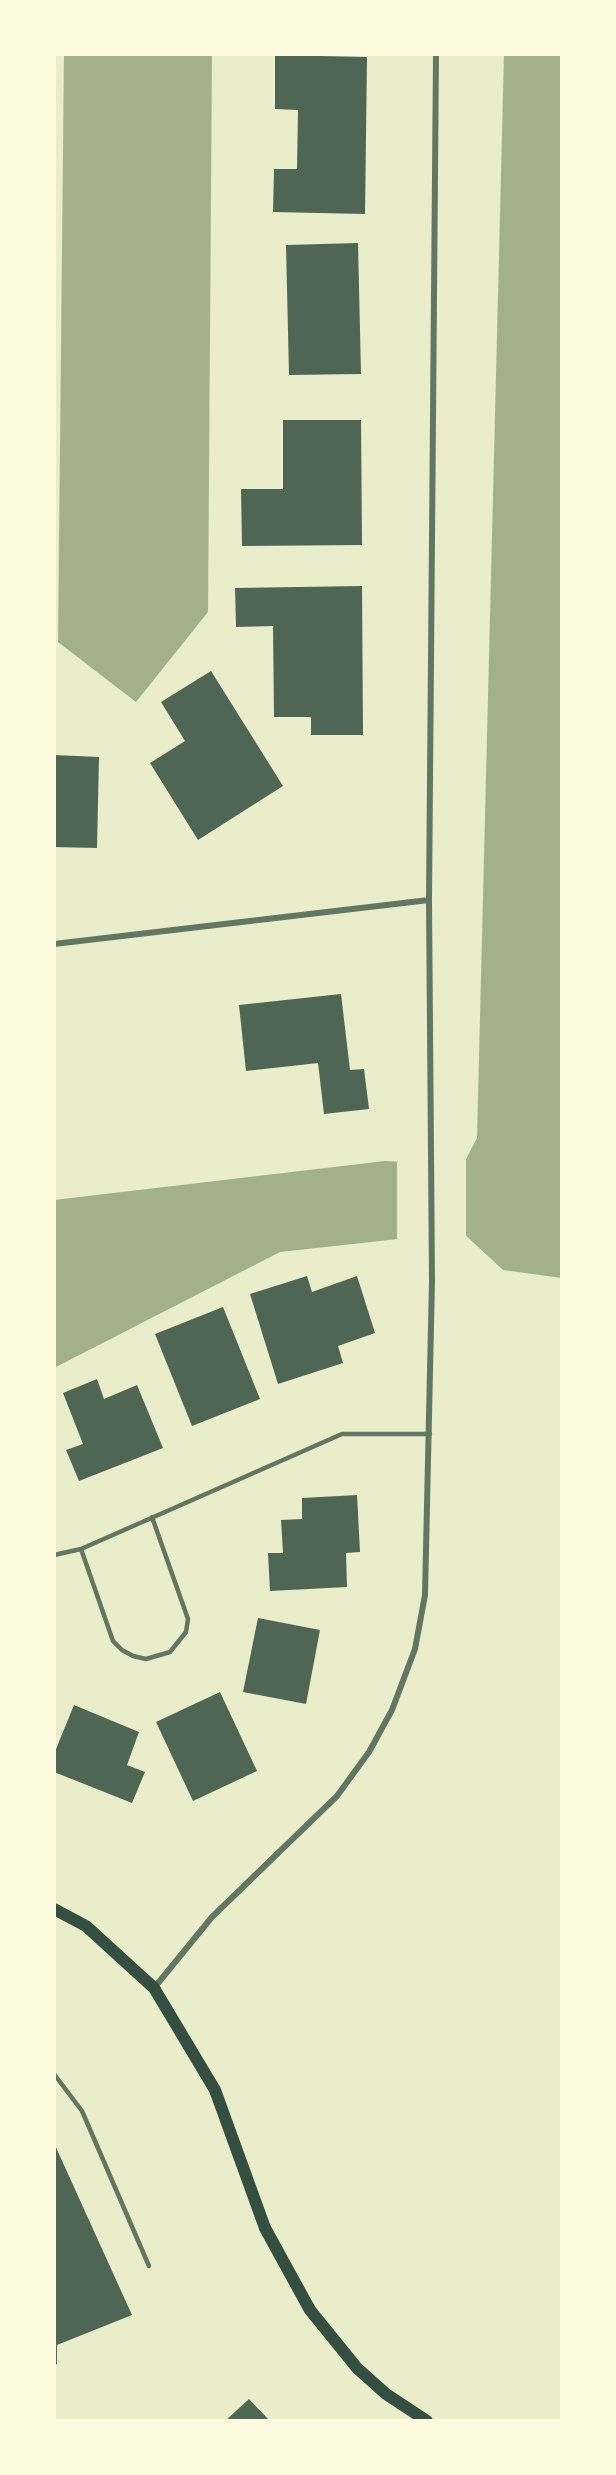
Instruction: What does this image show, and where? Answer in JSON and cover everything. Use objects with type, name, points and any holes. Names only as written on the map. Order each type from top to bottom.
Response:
[{"type":"main road","points":[[54,1909],[86,1926],[154,1988],[215,2090],[265,2228],[310,2310],[357,2368],[386,2394],[427,2421]]},
{"type":"street","points":[[154,1988],[212,1917],[337,1796],[369,1752],[392,1710],[416,1648],[426,1594],[432,1281],[429,900],[436,54]]},
{"type":"street","points":[[54,944],[429,900]]},
{"type":"lane","points":[[54,1555],[81,1550],[342,1434],[430,1434]]},
{"type":"lane","points":[[81,1550],[113,1641],[133,1656],[146,1659],[170,1652],[186,1632],[188,1619],[152,1517]]},
{"type":"lane","points":[[54,2074],[82,2111],[149,2266]]},
{"type":"shaded area","points":[[64,54],[212,54],[208,612],[136,702],[58,642]]},
{"type":"shaded area","points":[[504,54],[562,54],[562,1278],[503,1270],[462,1232],[280,1252],[54,1368],[54,1200],[385,1161],[463,1165],[477,1138]]},
{"type":"pier","points":[[466,1154],[466,1239],[461,1236],[397,1242],[397,1159],[461,1162]]},
{"type":"building","points":[[275,55],[367,57],[365,214],[273,212],[274,169],[297,169],[298,110],[275,109]]},
{"type":"building","points":[[358,243],[361,374],[289,375],[286,245]]},
{"type":"building","points":[[283,420],[361,420],[362,545],[242,546],[241,489],[283,489]]},
{"type":"building","points":[[362,586],[363,735],[311,735],[311,717],[274,717],[273,626],[236,627],[235,588]]},
{"type":"building","points":[[211,671],[283,786],[198,840],[150,763],[185,741],[161,702]]},
{"type":"building","points":[[54,755],[99,757],[97,848],[54,847]]},
{"type":"building","points":[[341,994],[350,1070],[364,1069],[369,1109],[324,1114],[318,1063],[246,1071],[239,1005]]},
{"type":"building","points":[[307,1276],[312,1292],[357,1276],[375,1333],[338,1346],[343,1363],[278,1384],[250,1294]]},
{"type":"building","points":[[223,1307],[260,1399],[192,1426],[155,1334]]},
{"type":"building","points":[[97,1379],[104,1399],[137,1385],[163,1448],[79,1481],[66,1450],[83,1444],[63,1393]]},
{"type":"building","points":[[357,1495],[360,1552],[346,1553],[347,1587],[270,1591],[268,1553],[283,1553],[281,1520],[302,1519],[302,1498]]},
{"type":"building","points":[[258,1618],[320,1630],[306,1704],[243,1692]]},
{"type":"building","points":[[220,1692],[257,1771],[193,1801],[156,1722]]},
{"type":"building","points":[[74,1705],[139,1732],[127,1765],[145,1772],[132,1803],[54,1772],[54,1754]]},
{"type":"building","points":[[54,2143],[132,2315],[57,2345],[57,2364],[54,2366]]},
{"type":"building","points":[[249,2399],[270,2421],[225,2421]]}]
